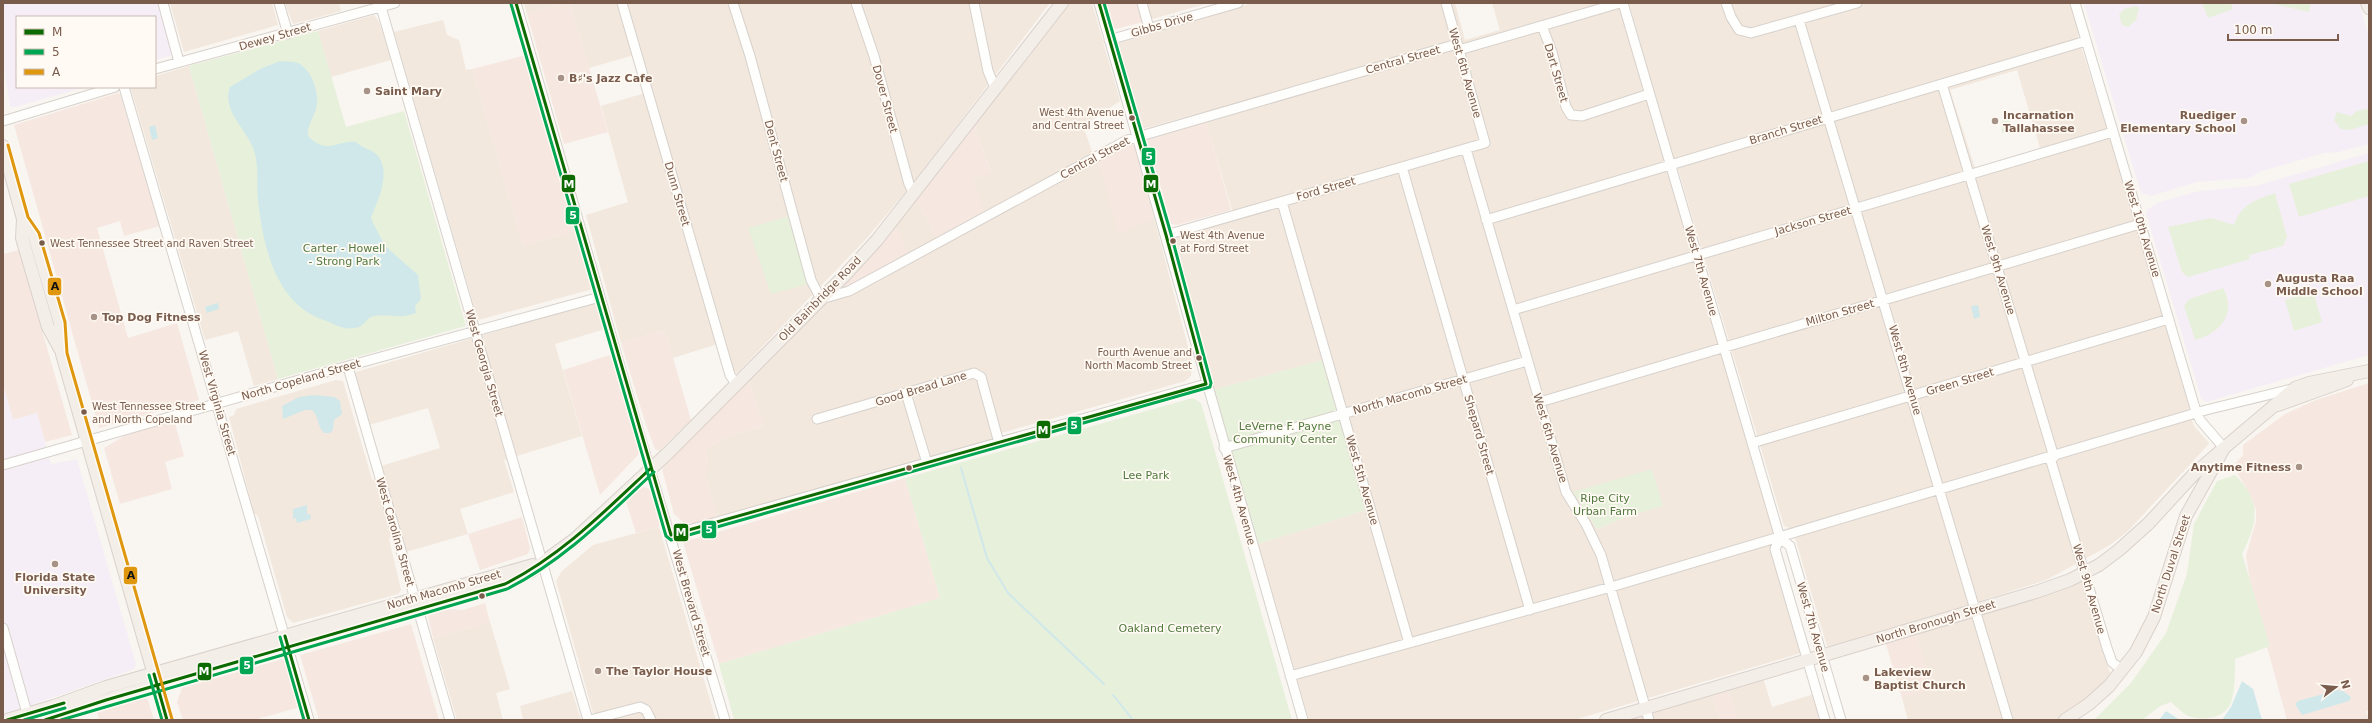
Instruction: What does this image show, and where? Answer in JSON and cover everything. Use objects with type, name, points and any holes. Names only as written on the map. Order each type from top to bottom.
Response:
[{"type":"main road","name":"Old Bainbridge Road","points":[[542,562],[574,539],[651,468],[821,299],[877,240],[1062,3]]},
{"type":"main road","points":[[2367,3],[2369,8]]},
{"type":"main road","points":[[3,146],[23,219],[34,234],[60,323],[62,354],[167,720]]},
{"type":"main road","points":[[2295,388],[2309,383],[2369,371]]},
{"type":"main road","points":[[2275,406],[2329,388],[2369,371]]},
{"type":"main road","name":"North Duval Street","points":[[2066,720],[2089,704],[2122,670],[2136,652],[2154,617],[2186,516],[2224,448],[2295,388]]},
{"type":"main road","name":"North Bronough Street","points":[[1606,720],[1648,714],[1822,655],[2036,592],[2085,572],[2100,564],[2133,538],[2189,479],[2224,448]]},
{"type":"main road","name":"North Macomb Street","points":[[45,720],[285,636],[505,584],[531,571],[542,562]]},
{"type":"main road","name":"North Macomb Street","points":[[6,720],[28,717],[106,687],[156,680],[288,648],[417,604]]},
{"type":"street","points":[[163,3],[179,62]]},
{"type":"street","points":[[279,3],[288,34]]},
{"type":"street","name":"Dewey Street","points":[[156,69],[288,34],[395,3]]},
{"type":"street","name":"West Brevard Street","points":[[516,3],[600,297],[725,720]]},
{"type":"street","name":"Dunn Street","points":[[622,3],[730,375],[736,384]]},
{"type":"street","name":"Dent Street","points":[[733,3],[750,56],[810,280],[821,299]]},
{"type":"street","name":"Dover Street","points":[[856,3],[875,63],[909,184],[914,194]]},
{"type":"street","points":[[974,3],[988,70],[995,88]]},
{"type":"street","name":"West 4th Avenue","points":[[1099,3],[1166,235],[1224,448],[1303,720]]},
{"type":"street","points":[[1142,3],[1149,28]]},
{"type":"street","name":"Gibbs Drive","points":[[1109,40],[1238,3]]},
{"type":"street","name":"West 6th Avenue","points":[[1446,3],[1485,143]]},
{"type":"street","name":"Central Street","points":[[821,299],[849,291],[1138,136],[1458,47],[1542,26],[1621,3]]},
{"type":"street","name":"West 7th Avenue","points":[[1621,3],[1780,538],[1790,546],[1841,720]]},
{"type":"street","points":[[1726,3],[1731,18],[1739,30],[1744,32],[1761,31],[1857,3]]},
{"type":"street","name":"West 10th Avenue","points":[[2075,3],[2198,414],[2224,448]]},
{"type":"street","name":"West Georgia Street","points":[[381,7],[589,720]]},
{"type":"street","name":"West 8th Avenue","points":[[1799,20],[1884,300],[2008,720]]},
{"type":"street","name":"Dart Street","points":[[1542,26],[1552,52],[1568,112],[1575,116],[1582,116],[1649,94]]},
{"type":"street","name":"Branch Street","points":[[1486,220],[2086,41]]},
{"type":"street","name":"West 9th Avenue","points":[[1942,84],[2025,362],[2107,648],[2112,662],[2122,670]]},
{"type":"street","points":[[3,121],[112,88]]},
{"type":"street","name":"West Virginia Street","points":[[124,88],[309,720]]},
{"type":"street","name":"Jackson Street","points":[[1513,310],[2113,132]]},
{"type":"street","name":"Ford Street","points":[[1166,235],[1485,143]]},
{"type":"street","name":"West 6th Avenue","points":[[1466,149],[1566,492],[1592,534],[1611,587],[1648,714]]},
{"type":"street","name":"Shepard Street","points":[[1402,167],[1530,610]]},
{"type":"street","name":"West 5th Avenue","points":[[1282,202],[1409,643]]},
{"type":"street","name":"Milton Street","points":[[1540,402],[2140,224]]},
{"type":"street","name":"North Copeland Street","points":[[3,465],[600,297]]},
{"type":"street","name":"Green Street","points":[[1752,444],[2169,319]]},
{"type":"street","name":"North Macomb Street","points":[[1224,448],[1528,361]]},
{"type":"street","name":"West Carolina Street","points":[[348,367],[450,720]]},
{"type":"street","name":"Good Bread Lane","points":[[817,419],[963,375],[977,373],[980,377],[999,443]]},
{"type":"street","points":[[671,535],[1206,384]]},
{"type":"street","points":[[1290,676],[1611,587],[2198,414],[2295,388]]},
{"type":"street","points":[[906,393],[926,463]]},
{"type":"street","name":"West 7th Avenue","points":[[1780,538],[1774,549],[1825,720]]},
{"type":"street","points":[[3,628],[28,717]]},
{"type":"street","points":[[1822,708],[1836,704]]},
{"type":"street","points":[[589,720],[640,707],[646,710],[651,720]]},
{"type":"shaded area","points":[[3,3],[159,3],[172,55],[156,60],[156,16],[16,16],[16,88],[82,88],[15,107],[10,107],[3,60]]},
{"type":"shaded area","points":[[170,3],[272,3],[278,25],[184,52]]},
{"type":"shaded area","points":[[285,3],[339,3],[341,11],[293,24]]},
{"type":"shaded area","points":[[524,3],[564,3],[527,14]]},
{"type":"shaded area","points":[[564,3],[570,3],[608,132],[564,144],[527,14]]},
{"type":"shaded area","points":[[570,3],[1050,3],[921,173],[867,238],[737,373],[733,372],[724,342],[673,358],[665,330],[621,343],[586,215],[628,202],[601,106],[645,93],[634,55],[589,68]]},
{"type":"shaded area","points":[[1068,3],[1092,3],[1120,101],[1083,126],[1093,154],[1147,220],[1154,218],[1192,362],[1191,376],[1185,381],[1001,433],[995,435],[993,439],[717,517],[704,470],[707,469],[706,449],[725,438],[764,426],[748,379],[896,225],[916,200],[937,238],[973,180],[991,172],[974,126]]},
{"type":"shaded area","points":[[1105,3],[1138,3],[1143,22],[1112,30]]},
{"type":"shaded area","points":[[1145,3],[1209,3],[1152,19]]},
{"type":"shaded area","points":[[1252,3],[1455,3],[1465,40],[1500,30],[1492,3],[1618,3],[1773,531],[1771,550],[1801,653],[1574,720],[1309,720],[1258,544],[1366,510],[1323,360],[1213,390],[1173,239],[1177,236],[1235,220],[1203,112],[1142,129],[1116,44]],"holes":[[[1628,516],[1597,529],[1592,521]]]},
{"type":"shaded area","points":[[1629,3],[2072,3],[2079,32],[2078,37],[2110,138],[2190,405],[2188,409],[2194,426],[2209,443],[2127,532],[2110,545],[2046,580],[1987,599],[1965,608],[1832,647],[1827,646],[1796,541],[1790,528],[1784,526],[1678,169],[1671,155]],"holes":[[[2017,70],[2040,148],[1975,168],[1950,90]]]},
{"type":"shaded area","name":"Ruediger Elementary School","points":[[2084,3],[2359,3],[2369,37],[2369,144],[2339,152],[2324,153],[2262,171],[2249,178],[2197,182],[2151,196],[2141,193]]},
{"type":"shaded area","points":[[374,15],[379,22],[391,60],[331,77],[318,31]]},
{"type":"shaded area","points":[[443,20],[447,35],[459,40],[466,70],[472,69],[523,246],[577,230],[593,289],[478,320],[394,32]]},
{"type":"shaded area","points":[[526,55],[577,230],[523,246],[472,69]]},
{"type":"shaded area","points":[[189,66],[278,379],[254,386],[238,331],[205,340],[131,89],[156,88],[156,76]]},
{"type":"shaded area","points":[[118,93],[120,94],[160,226],[124,236],[120,221],[97,228],[128,338],[177,323],[199,400],[99,428],[14,125]]},
{"type":"shaded area","points":[[1206,121],[1231,210],[1177,225],[1171,224],[1147,140]]},
{"type":"shaded area","points":[[974,126],[991,173],[973,180],[985,212],[937,238],[916,200]]},
{"type":"shaded area","points":[[1130,143],[1135,146],[1154,218],[1119,234],[1098,160]]},
{"type":"shaded area","name":"Augusta Raa Middle School","points":[[2369,153],[2369,355],[2206,402],[2201,398],[2146,213],[2148,209],[2160,202],[2199,191],[2255,186]]},
{"type":"shaded area","points":[[896,225],[909,254],[850,285],[845,286],[844,283]]},
{"type":"shaded area","points":[[19,250],[72,435],[45,442],[37,413],[13,420],[3,385],[3,254]]},
{"type":"shaded area","points":[[594,303],[598,305],[605,329],[555,344],[582,436],[504,460],[514,492],[460,509],[468,534],[406,552],[381,466],[440,448],[428,408],[369,425],[354,377],[356,372]]},
{"type":"shaded area","points":[[665,330],[691,420],[659,451],[655,449],[646,425],[621,343]]},
{"type":"shaded area","points":[[613,354],[639,454],[600,495],[563,370]]},
{"type":"shaded area","points":[[748,379],[764,426],[725,438],[706,449],[707,469],[704,470],[717,517],[695,523],[684,523],[674,514],[662,469]]},
{"type":"shaded area","points":[[336,380],[343,381],[372,479],[375,481],[391,536],[389,539],[401,590],[398,594],[293,623],[287,617],[258,516],[254,513],[229,417],[234,415],[236,409]]},
{"type":"shaded area","points":[[2369,383],[2369,710],[2366,711],[2369,720],[2287,720],[2251,588],[2246,556],[2256,521],[2256,510],[2250,494],[2233,466],[2243,455],[2243,445],[2285,414],[2316,400]]},
{"type":"shaded area","name":"Florida State University","points":[[3,385],[13,420],[37,413],[51,464],[77,459],[136,664],[134,669],[26,707],[3,720]]},
{"type":"shaded area","points":[[174,420],[184,456],[165,462],[172,489],[120,504],[104,448],[129,433]]},
{"type":"shaded area","points":[[905,478],[940,598],[719,664],[683,542]]},
{"type":"shaded area","points":[[643,487],[648,488],[652,493],[660,524],[659,527],[636,533],[626,502]]},
{"type":"shaded area","points":[[522,517],[530,548],[528,554],[480,570],[468,534]]},
{"type":"shaded area","points":[[659,527],[716,720],[595,720],[556,581],[562,571],[593,545]]},
{"type":"shaded area","points":[[2083,582],[2111,676],[2083,703],[2057,720],[1908,720],[1902,698],[1932,688],[1915,632]]},
{"type":"shaded area","points":[[485,603],[490,622],[433,638],[428,616],[448,609],[463,610]]},
{"type":"shaded area","points":[[490,622],[510,689],[496,693],[503,720],[457,720],[433,638]]},
{"type":"shaded area","points":[[411,624],[439,720],[319,720],[300,655]]},
{"type":"shaded area","points":[[1915,632],[1933,688],[1902,698],[1885,641]]},
{"type":"shaded area","points":[[286,658],[300,707],[254,720],[183,720],[177,702],[182,688]]},
{"type":"shaded area","points":[[1763,678],[1772,707],[1814,694],[1822,720],[1737,720],[1727,688]]},
{"type":"shaded area","points":[[1727,688],[1737,720],[1720,720],[1711,693]]},
{"type":"shaded area","points":[[572,691],[581,720],[523,720],[520,706]]},
{"type":"shaded area","points":[[1711,693],[1720,720],[1621,720]]},
{"type":"shaded area","points":[[143,697],[148,700],[154,720],[99,720],[97,712]]},
{"type":"green space","points":[[2202,3],[2231,3],[2233,9],[2208,18]]},
{"type":"green space","points":[[2269,3],[2311,3],[2309,12]]},
{"type":"green space","points":[[2136,6],[2139,8],[2136,20],[2128,27],[2122,25],[2119,15],[2124,9]]},
{"type":"green space","name":"Carter - Howell - Strong Park","points":[[318,31],[346,127],[404,111],[466,326],[278,379],[189,66]]},
{"type":"green space","points":[[2369,110],[2369,124],[2350,130],[2341,129],[2334,120],[2337,112],[2351,116],[2357,111]]},
{"type":"green space","points":[[2004,118],[2010,121],[2013,129],[2010,133],[2002,133],[2001,123]]},
{"type":"green space","points":[[2369,161],[2369,196],[2299,217],[2289,184]]},
{"type":"green space","points":[[2275,193],[2287,237],[2283,246],[2249,255],[2250,259],[2188,277],[2182,272],[2168,227],[2211,218],[2234,225],[2240,212],[2250,204],[2256,200]]},
{"type":"green space","points":[[790,216],[808,284],[771,294],[748,228]]},
{"type":"green space","points":[[2223,288],[2227,297],[2228,306],[2224,321],[2219,328],[2212,333],[2195,340],[2184,306],[2189,299]]},
{"type":"green space","points":[[2313,291],[2322,322],[2294,331],[2285,300]]},
{"type":"green space","name":"LeVerne F. Payne Community Center","points":[[1323,360],[1366,510],[1258,544],[1213,390]]},
{"type":"green space","name":"Oakland Cemetery","points":[[1193,398],[1201,403],[1292,720],[734,720],[719,664],[940,598],[905,478]]},
{"type":"green space","name":"Ripe City Urban Farm","points":[[1652,469],[1663,506],[1628,516],[1597,529],[1573,492]]},
{"type":"green space","points":[[2235,475],[2250,494],[2255,513],[2251,532],[2242,554],[2270,646],[2235,659],[2232,701],[2227,710],[2217,716],[2211,718],[2193,718],[2182,712],[2171,702],[2160,706],[2142,720],[2094,720],[2131,683],[2166,633],[2187,574],[2194,524],[2217,481]]},
{"type":"water","points":[[280,61],[298,63],[308,71],[314,83],[317,103],[308,129],[308,136],[315,142],[327,146],[356,142],[375,153],[381,162],[384,177],[380,195],[371,217],[385,246],[418,275],[421,299],[415,306],[416,313],[404,316],[379,315],[371,317],[358,327],[342,327],[307,312],[294,301],[283,287],[274,271],[268,254],[260,217],[255,154],[248,137],[233,114],[229,105],[228,96],[230,87],[260,69]]},
{"type":"water","points":[[155,125],[158,138],[152,140],[149,127]]},
{"type":"water","points":[[218,303],[219,309],[207,313],[205,307]]},
{"type":"water","points":[[1978,305],[1980,317],[1974,319],[1971,306]]},
{"type":"water","points":[[314,395],[334,397],[340,401],[342,414],[334,420],[333,430],[330,433],[324,433],[320,427],[316,415],[312,410],[305,410],[283,419],[282,406],[299,397]]},
{"type":"water","points":[[307,505],[307,514],[310,514],[311,519],[297,523],[296,518],[293,519],[293,509]]},
{"type":"water","points":[[2242,681],[2253,689],[2262,720],[2222,720],[2231,707]]},
{"type":"water","points":[[2338,690],[2343,691],[2351,697],[2349,701],[2302,715],[2295,704],[2298,701]]},
{"type":"water","points":[[2166,711],[2180,720],[2159,720]]},
{"type":"waterway","points":[[961,468],[987,558],[1008,593],[1104,684]]},
{"type":"waterway","points":[[1113,695],[1133,720]]},
{"type":"transit line","name":"M","points":[[516,3],[671,535],[1206,384],[1166,235],[1099,3]]},
{"type":"transit line","name":"5","points":[[511,4],[666,536],[671,540],[1210,387],[1211,383],[1171,234],[1104,3]]},
{"type":"transit line","name":"A","points":[[8,145],[28,217],[39,233],[65,322],[67,353],[172,719]]},
{"type":"transit line","name":"M","points":[[45,720],[106,700],[505,584],[545,560],[564,546],[600,516],[651,468]]},
{"type":"transit line","name":"5","points":[[61,720],[507,589],[548,565],[567,551],[603,520],[654,472]]},
{"type":"transit line","name":"M","points":[[285,636],[309,720]]},
{"type":"transit line","name":"5","points":[[280,637],[304,720]]},
{"type":"transit line","name":"M","points":[[154,674],[167,720]]},
{"type":"transit line","name":"5","points":[[149,675],[162,720]]},
{"type":"transit line","name":"M","points":[[7,720],[64,703]]},
{"type":"transit line","name":"5","points":[[24,720],[65,708]]},
{"type":"place","name":"B♯'s Jazz Cafe","points":[[561,78]]},
{"type":"place","name":"Saint Mary","points":[[367,91]]},
{"type":"place","name":"West 4th Avenue and Central Street","points":[[1132,118]]},
{"type":"place","name":"Incarnation Tallahassee","points":[[1995,121]]},
{"type":"place","name":"Ruediger Elementary School","points":[[2244,121]]},
{"type":"place","name":"West 4th Avenue at Ford Street","points":[[1173,241]]},
{"type":"place","name":"West Tennessee Street and Raven Street","points":[[42,243]]},
{"type":"place","name":"Augusta Raa Middle School","points":[[2268,284]]},
{"type":"place","name":"Top Dog Fitness","points":[[94,317]]},
{"type":"place","name":"Fourth Avenue and North Macomb Street","points":[[1199,358]]},
{"type":"place","name":"West Tennessee Street and North Copeland","points":[[84,412]]},
{"type":"place","name":"Anytime Fitness","points":[[2299,467]]},
{"type":"place","name":"Florida State University","points":[[55,564]]},
{"type":"place","name":"The Taylor House","points":[[598,671]]},
{"type":"place","name":"Lakeview Baptist Church","points":[[1866,678]]},
{"type":"park label","name":"Lee Park","points":[[1146,475]]}]
